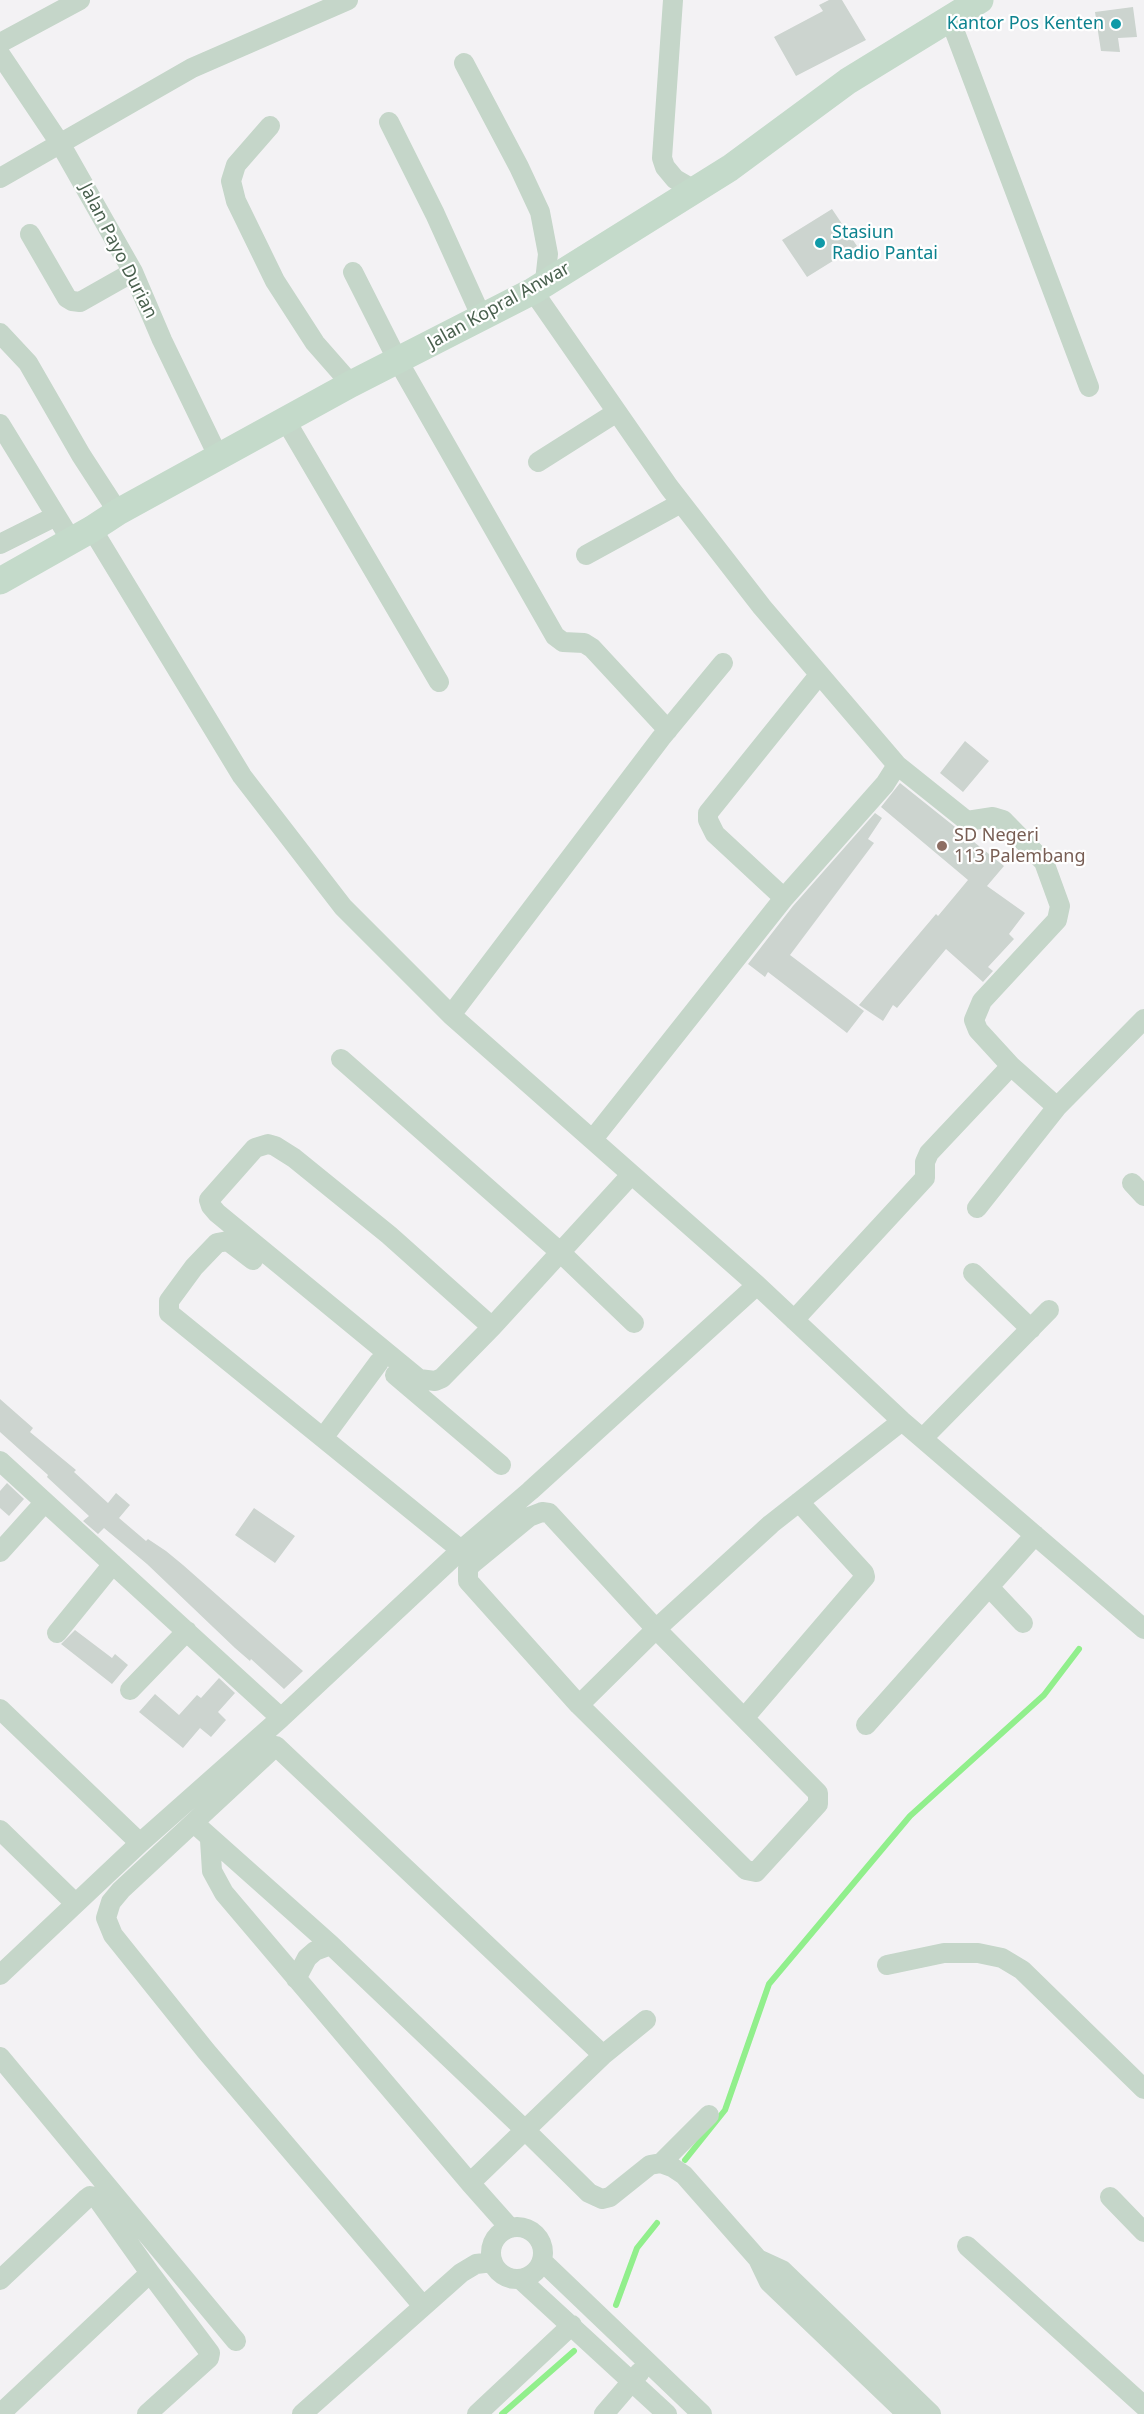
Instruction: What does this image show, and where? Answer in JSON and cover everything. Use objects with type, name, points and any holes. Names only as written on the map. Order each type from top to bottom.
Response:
[{"type":"street","points":[[0,44],[80,0]]},
{"type":"street","points":[[0,178],[62,145],[192,69],[348,0]]},
{"type":"street","points":[[673,0],[663,160],[675,179],[694,190]]},
{"type":"street","name":"Jalan Kopral Anwar","points":[[0,581],[118,512],[286,422],[351,384],[482,318],[604,248],[730,168],[848,81],[980,0]]},
{"type":"street","points":[[950,19],[1089,387]]},
{"type":"street","name":"Jalan Payo Durian","points":[[0,54],[62,145],[133,272],[162,340],[219,458]]},
{"type":"street","points":[[464,63],[540,212],[549,254],[539,286],[617,412],[681,502],[762,607],[897,765],[967,821],[993,817],[1004,820],[1039,854],[1050,874],[1060,906],[1057,920],[982,1001],[975,1020],[978,1030],[1011,1066],[1057,1107]]},
{"type":"street","points":[[389,122],[435,214],[482,318]]},
{"type":"street","points":[[270,126],[236,165],[231,181],[236,201],[276,281],[315,343],[351,384]]},
{"type":"street","points":[[30,234],[72,302],[80,302],[133,272]]},
{"type":"street","points":[[353,272],[398,361],[555,636],[563,642],[584,643],[592,648],[668,730]]},
{"type":"street","points":[[0,333],[28,363],[81,455],[118,512]]},
{"type":"street","points":[[538,462],[617,412]]},
{"type":"street","points":[[286,422],[439,682]]},
{"type":"street","points":[[2,431],[56,516],[82,535],[242,776],[343,907],[451,1014],[757,1285],[902,1421],[1144,1629]]},
{"type":"street","points":[[586,555],[681,502]]},
{"type":"street","points":[[0,544],[56,516]]},
{"type":"street","points":[[451,1014],[668,730],[723,663]]},
{"type":"street","points":[[784,897],[715,834],[708,820],[708,813],[819,675]]},
{"type":"street","points":[[593,1139],[784,897],[885,783],[897,765]]},
{"type":"street","points":[[977,1208],[1057,1107],[1144,1019]]},
{"type":"street","points":[[341,1059],[560,1252],[634,1323]]},
{"type":"street","points":[[794,1320],[925,1178],[925,1162],[929,1153],[1011,1066]]},
{"type":"street","points":[[492,1327],[389,1235],[294,1158],[274,1146],[261,1145],[255,1148],[209,1200],[210,1206],[217,1213],[419,1379],[435,1381],[442,1378],[492,1327],[631,1174]]},
{"type":"street","points":[[461,1550],[169,1313],[169,1301],[194,1267],[217,1243],[228,1240],[379,1362],[501,1465]]},
{"type":"street","points":[[974,1273],[1030,1329]]},
{"type":"street","points":[[0,1975],[140,1843],[281,1718],[461,1550],[530,1491],[757,1285]]},
{"type":"street","points":[[922,1438],[1049,1310]]},
{"type":"street","points":[[323,1438],[379,1362]]},
{"type":"street","points":[[579,1705],[656,1629],[771,1524],[902,1421]]},
{"type":"street","points":[[0,1461],[281,1718]]},
{"type":"street","points":[[0,1552],[45,1502]]},
{"type":"street","points":[[745,1717],[865,1577],[864,1573],[799,1502]]},
{"type":"street","points":[[542,1512],[549,1513],[656,1629],[818,1793],[818,1804],[756,1872],[746,1870],[579,1705],[468,1581],[468,1568],[529,1517],[542,1512]]},
{"type":"street","points":[[866,1725],[1035,1535]]},
{"type":"street","points":[[57,1633],[113,1564]]},
{"type":"street","points":[[989,1587],[1023,1623]]},
{"type":"street","points":[[130,1690],[187,1631]]},
{"type":"street","points":[[0,1709],[140,1843]]},
{"type":"street","points":[[423,2306],[206,2051],[113,1935],[106,1918],[111,1902],[121,1890],[276,1746],[603,2055]]},
{"type":"street","points":[[194,1823],[210,1840],[331,1945],[595,2197],[610,2197],[650,2165],[661,2163],[709,2115]]},
{"type":"street","points":[[0,1830],[75,1903]]},
{"type":"street","points":[[210,1840],[213,1870],[218,1882],[296,1979],[510,2228]]},
{"type":"street","points":[[296,1979],[307,1958],[315,1951],[331,1945]]},
{"type":"street","points":[[887,1965],[944,1953],[978,1953],[1002,1958],[1022,1970],[1144,2089]]},
{"type":"street","points":[[470,2183],[603,2055],[646,2020]]},
{"type":"street","points":[[0,2057],[236,2341]]},
{"type":"street","points":[[661,2163],[684,2175],[758,2259],[769,2282],[907,2414]]},
{"type":"street","points":[[1,2278],[90,2196],[96,2197],[210,2354],[209,2358],[147,2414]]},
{"type":"street","points":[[1110,2197],[1144,2232]]},
{"type":"street","points":[[520,2279],[535,2272],[542,2260],[543,2248],[534,2234],[527,2229],[510,2228],[495,2239],[491,2254],[493,2262],[503,2275],[520,2279],[667,2414]]},
{"type":"street","points":[[967,2246],[1144,2406]]},
{"type":"street","points":[[758,2259],[782,2270],[931,2414]]},
{"type":"street","points":[[542,2260],[702,2414]]},
{"type":"street","points":[[302,2414],[461,2273],[476,2264],[493,2262]]},
{"type":"street","points":[[0,2414],[150,2273]]},
{"type":"street","points":[[477,2414],[572,2325]]},
{"type":"street","points":[[604,2414],[648,2363]]},
{"type":"building","points":[[829,0],[842,0],[866,40],[796,76],[774,37],[823,11],[819,5]]},
{"type":"building","name":"Kantor Pos Kenten","points":[[1133,7],[1137,37],[1118,38],[1120,52],[1101,51],[1095,12]]},
{"type":"building","name":"Stasiun Radio Pantai","points":[[832,209],[857,246],[807,277],[782,240]]},
{"type":"building","points":[[965,741],[989,761],[963,792],[940,773]]},
{"type":"building","points":[[900,783],[1004,866],[987,886],[1025,913],[1009,934],[1014,939],[988,967],[993,971],[983,982],[946,949],[897,1008],[893,1005],[883,1021],[859,1005],[968,880],[881,807]]},
{"type":"building","points":[[875,813],[882,818],[868,839],[874,843],[790,955],[864,1011],[847,1033],[768,972],[765,977],[748,964],[793,906]]},
{"type":"building","points":[[0,1399],[33,1428],[30,1432],[76,1470],[74,1472],[108,1503],[116,1493],[130,1505],[119,1518],[146,1541],[148,1539],[183,1565],[303,1671],[284,1689],[251,1659],[250,1661],[235,1648],[147,1564],[104,1528],[98,1534],[83,1521],[89,1516],[0,1432]]},
{"type":"building","points":[[7,1483],[24,1499],[9,1516],[0,1508],[0,1491]]},
{"type":"building","points":[[254,1508],[295,1536],[275,1563],[235,1535]]},
{"type":"building","points":[[75,1630],[112,1658],[115,1654],[128,1665],[112,1684],[61,1644]]},
{"type":"building","points":[[219,1678],[235,1693],[218,1712],[226,1720],[211,1737],[200,1728],[183,1748],[139,1712],[155,1694],[179,1715],[197,1695],[201,1698]]},
{"type":"waterway","points":[[685,2160],[725,2110],[769,1984],[910,1816],[1044,1695],[1079,1649]]},
{"type":"waterway","points":[[616,2305],[637,2248],[657,2223]]},
{"type":"waterway","points":[[502,2414],[574,2351]]},
{"type":"place","name":"Kantor Pos Kenten","points":[[1116,24]]},
{"type":"place","name":"Stasiun Radio Pantai","points":[[820,243]]},
{"type":"place","name":"SD Negeri 113 Palembang","points":[[942,846]]}]
